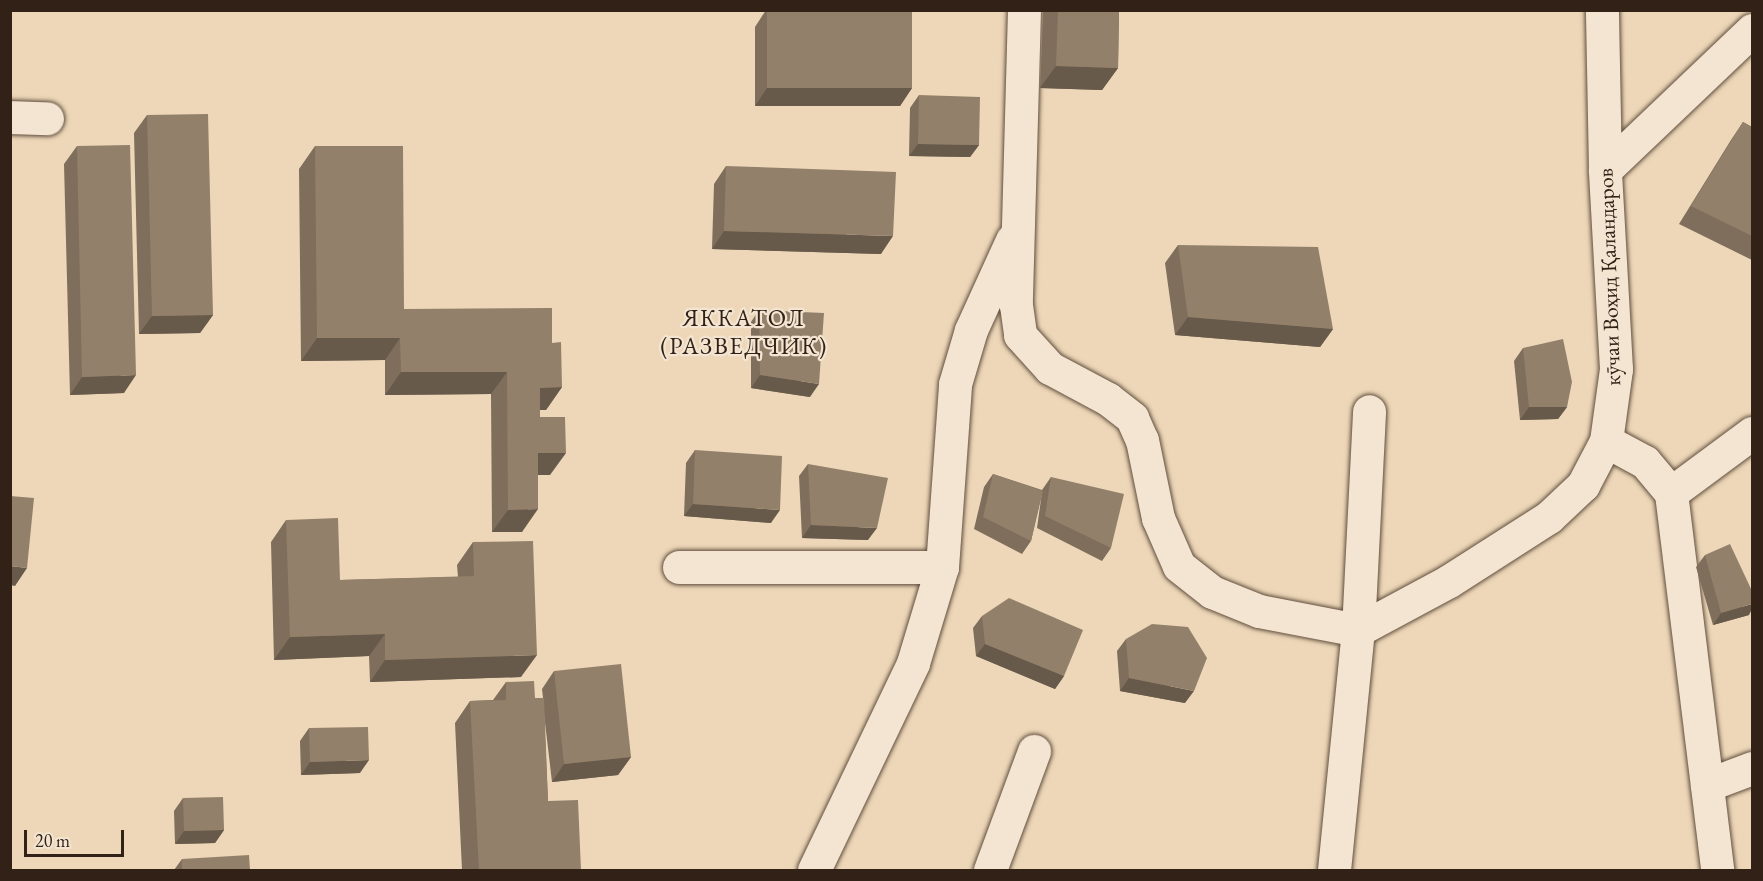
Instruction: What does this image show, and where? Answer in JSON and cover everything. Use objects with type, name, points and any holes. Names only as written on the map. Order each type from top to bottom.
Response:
[{"type":"street","points":[[1024,10],[1016,305],[1020,335],[1050,368],[1108,399],[1131,418],[1142,440],[1158,518],[1179,566],[1212,592],[1259,611],[1358,630]]},
{"type":"street","name":"кӯчаи Воҳид Қаландаров","points":[[1358,630],[1449,581],[1549,516],[1583,485],[1606,441],[1616,369],[1605,170],[1602,10]]},
{"type":"street","points":[[1605,170],[1752,30]]},
{"type":"street","points":[[10,117],[46,118]]},
{"type":"street","points":[[814,870],[913,663],[942,567],[955,384],[971,330],[1018,228]]},
{"type":"street","points":[[1334,870],[1358,630],[1369,411]]},
{"type":"street","points":[[1671,493],[1752,433]]},
{"type":"street","points":[[1606,441],[1645,462],[1671,493],[1717,870]]},
{"type":"street","points":[[679,567],[942,567]]},
{"type":"street","points":[[990,870],[1034,751]]},
{"type":"street","points":[[1707,785],[1752,768]]},
{"type":"building","points":[[767,10],[912,10],[912,88],[767,88]]},
{"type":"building","points":[[1058,10],[1119,10],[1118,68],[1056,66]]},
{"type":"building","points":[[919,95],[980,97],[979,145],[918,144]]},
{"type":"building","points":[[208,114],[213,315],[152,316],[147,115]]},
{"type":"building","points":[[1743,122],[1752,127],[1752,236],[1691,206]]},
{"type":"building","points":[[130,145],[136,375],[82,377],[77,146]]},
{"type":"building","points":[[315,146],[403,146],[404,309],[552,308],[552,343],[561,342],[562,387],[540,388],[540,417],[565,417],[566,453],[538,453],[538,509],[508,510],[507,372],[401,372],[400,338],[317,338]]},
{"type":"building","points":[[726,166],[896,172],[893,236],[724,231]]},
{"type":"building","points":[[1178,245],[1318,247],[1333,329],[1188,317]]},
{"type":"building","points":[[759,310],[824,313],[819,384],[760,375]]},
{"type":"building","points":[[1563,339],[1572,382],[1567,407],[1529,407],[1523,348]]},
{"type":"building","points":[[695,450],[782,456],[780,510],[693,504]]},
{"type":"building","points":[[808,464],[888,478],[877,528],[811,525]]},
{"type":"building","points":[[993,474],[1043,491],[1031,541],[983,517]]},
{"type":"building","points":[[1051,477],[1124,494],[1111,548],[1045,516]]},
{"type":"building","points":[[10,496],[34,498],[27,568],[10,566]]},
{"type":"building","points":[[338,518],[340,580],[474,576],[473,542],[533,541],[537,655],[385,660],[385,634],[290,637],[286,520]]},
{"type":"building","points":[[1730,544],[1752,591],[1752,604],[1721,613],[1705,555]]},
{"type":"building","points":[[1009,598],[1083,630],[1064,676],[985,644],[982,616]]},
{"type":"building","points":[[1152,624],[1188,627],[1207,658],[1194,691],[1129,678],[1126,639]]},
{"type":"building","points":[[621,664],[631,757],[564,764],[554,671]]},
{"type":"building","points":[[534,681],[535,698],[544,698],[548,801],[578,800],[581,870],[479,870],[470,701],[506,700],[506,682]]},
{"type":"building","points":[[368,727],[369,760],[310,762],[309,728]]},
{"type":"building","points":[[223,797],[224,830],[184,831],[183,798]]},
{"type":"building","points":[[249,855],[250,870],[182,870],[182,859]]},
{"type":"district","name":"ЯККАТОЛ (РАЗВЕДЧИК)","points":[[744,332]]}]
